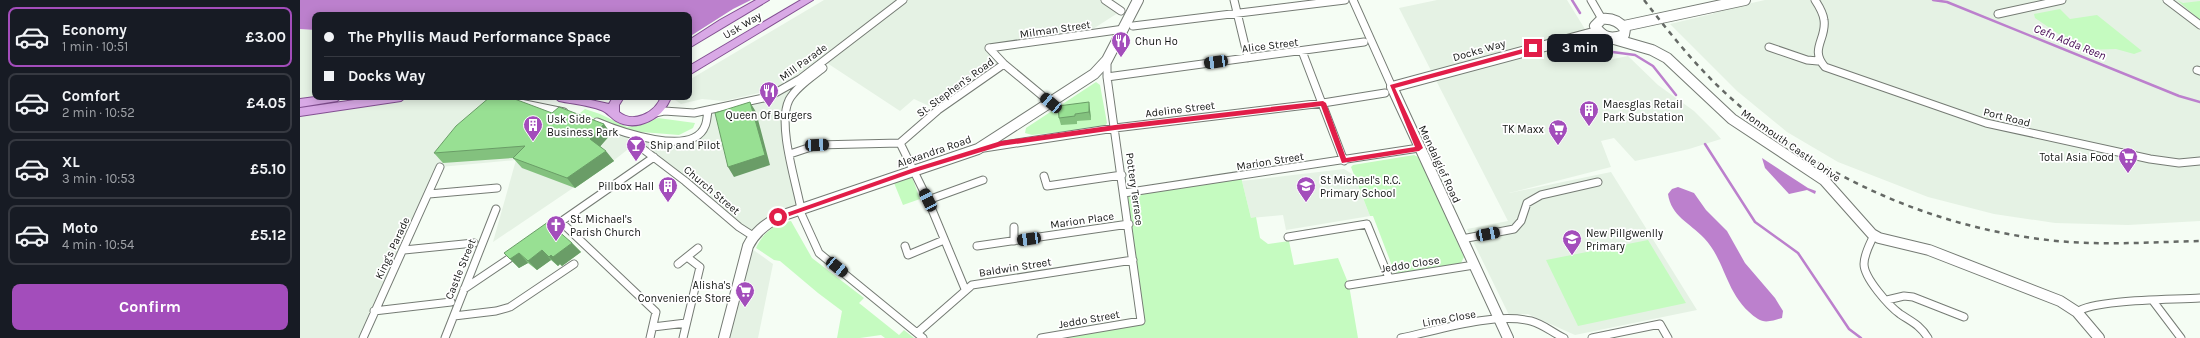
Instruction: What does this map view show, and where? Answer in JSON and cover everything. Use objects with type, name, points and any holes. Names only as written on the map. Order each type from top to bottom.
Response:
[{"type":"main road","name":"Usk Way","points":[[692,43],[723,22],[764,0]]},
{"type":"main road","name":"Usk Way","points":[[692,70],[742,38],[808,0]]},
{"type":"main road","points":[[300,103],[320,100]]},
{"type":"main road","points":[[300,112],[381,100]]},
{"type":"main road","points":[[572,100],[605,107],[618,117],[631,121],[644,118],[655,113],[665,100]]},
{"type":"main road","points":[[614,113],[614,104],[617,100]]},
{"type":"street","name":"Mill Parade","points":[[655,113],[708,111],[768,96],[784,89],[903,0]]},
{"type":"street","points":[[1105,0],[1122,11]]},
{"type":"street","name":"Alexandra Road","points":[[753,236],[765,225],[800,209],[978,149],[1094,74],[1107,60],[1129,28],[1138,0]]},
{"type":"street","points":[[1234,0],[1248,58]]},
{"type":"street","name":"Milman Street","points":[[1004,64],[989,48],[1237,13],[1345,0]]},
{"type":"street","name":"Mendalgief Road","points":[[1353,0],[1388,90],[1419,148],[1508,338]]},
{"type":"street","points":[[1591,0],[1602,19]]},
{"type":"street","points":[[1624,30],[1744,0]]},
{"type":"street","points":[[1815,0],[1825,14],[1826,25],[1817,53],[1818,61]]},
{"type":"street","points":[[1998,14],[2062,0]]},
{"type":"street","points":[[2167,0],[2200,25]]},
{"type":"street","points":[[1602,19],[1614,20],[1624,30],[1621,37],[1614,39],[1604,37],[1597,32],[1596,24],[1602,19]]},
{"type":"street","name":"Monmouth Castle Drive","points":[[1624,30],[1639,46]]},
{"type":"street","name":"Docks Way","points":[[1388,90],[1497,57],[1597,32]]},
{"type":"street","name":"Monmouth Castle Drive","points":[[1614,39],[1639,46],[1667,58],[1711,101],[1738,123],[1824,180],[1874,235],[1890,242],[1918,247],[1941,254],[2053,298],[2077,312],[2099,338]]},
{"type":"street","name":"Alice Street","points":[[1107,77],[1364,42]]},
{"type":"street","name":"Port Road","points":[[1769,47],[1807,60],[1818,61],[1825,67],[1840,73],[1986,123],[2150,159],[2179,163],[2200,161]]},
{"type":"street","points":[[1302,51],[1344,161]]},
{"type":"street","name":"Pottery Terrace","points":[[1107,60],[1107,77],[1129,224],[1141,321]]},
{"type":"street","points":[[1004,64],[1051,103]]},
{"type":"street","name":"St. Stephen's Road","points":[[900,143],[938,110],[1004,64]]},
{"type":"street","name":"Mill Parade","points":[[823,68],[796,91],[789,100],[784,126],[800,209],[819,253],[920,336]]},
{"type":"street","name":"Adeline Street","points":[[978,149],[1001,143],[1323,103],[1388,90]]},
{"type":"street","points":[[667,100],[669,106],[678,112]]},
{"type":"street","points":[[513,102],[535,105],[570,113]]},
{"type":"street","points":[[588,119],[619,132],[664,141],[682,142],[697,136],[704,130],[708,121],[708,111]]},
{"type":"street","points":[[790,154],[817,145],[881,142],[900,143],[928,200],[965,290]]},
{"type":"street","name":"Church Street","points":[[638,146],[654,157],[739,227],[753,236]]},
{"type":"street","name":"Marion Street","points":[[1124,193],[1344,161],[1419,148]]},
{"type":"street","points":[[537,239],[654,157]]},
{"type":"street","name":"King's Parade","points":[[362,338],[404,250],[440,167]]},
{"type":"street","points":[[1044,176],[1047,186],[1122,175]]},
{"type":"street","points":[[928,200],[983,180]]},
{"type":"street","points":[[1462,239],[1514,229],[1521,221],[1527,203],[1541,195],[1598,182]]},
{"type":"street","points":[[429,194],[497,188]]},
{"type":"street","name":"Castle Street","points":[[445,338],[496,209]]},
{"type":"street","points":[[561,222],[656,312],[650,338]]},
{"type":"street","name":"Marion Place","points":[[977,246],[1129,224]]},
{"type":"street","points":[[1288,236],[1367,224],[1389,278]]},
{"type":"street","points":[[1014,227],[1014,241]]},
{"type":"street","points":[[1874,235],[1868,248],[1864,269],[1887,300],[1901,314],[1915,320],[1921,325],[1928,338]]},
{"type":"street","points":[[724,338],[741,270],[748,246],[753,236]]},
{"type":"street","points":[[905,246],[908,255],[944,240]]},
{"type":"street","points":[[404,250],[474,242]]},
{"type":"street","points":[[464,289],[525,247]]},
{"type":"street","points":[[678,264],[698,248]]},
{"type":"street","points":[[682,338],[700,267],[688,257]]},
{"type":"street","name":"Baldwin Street","points":[[920,336],[965,290],[972,285],[1134,260]]},
{"type":"street","points":[[454,316],[496,311],[510,307],[574,264]]},
{"type":"street","name":"Jeddo Close","points":[[1349,285],[1474,265]]},
{"type":"street","points":[[1887,300],[1904,296],[1913,297],[1964,317]]},
{"type":"street","points":[[2077,312],[2084,307],[2092,305],[2200,298]]},
{"type":"street","points":[[2153,301],[2181,338]]},
{"type":"street","points":[[374,311],[451,302]]},
{"type":"street","name":"Lime Close","points":[[1402,338],[1500,320],[1518,319],[1533,322],[1564,338]]},
{"type":"street","name":"Jeddo Street","points":[[1041,338],[1141,321]]},
{"type":"street","points":[[652,327],[686,323]]},
{"type":"street","points":[[1592,338],[1660,324],[1668,338]]},
{"type":"shaded area","points":[[300,0],[751,0],[733,9],[692,35],[692,12],[312,12],[312,30],[300,29]]},
{"type":"shaded area","points":[[824,0],[899,0],[793,78],[771,90],[724,101],[702,99],[681,104],[675,100],[692,100],[692,78]]},
{"type":"shaded area","points":[[905,0],[1105,0],[1121,11],[1085,34],[990,48],[1004,64],[938,110],[914,99],[900,111],[824,61],[789,100],[784,126],[801,209],[753,236],[636,143],[613,161],[493,242],[516,160],[440,167],[363,338],[300,338],[300,112],[382,100],[512,100],[619,132],[683,142],[704,130],[708,111],[784,89]]},
{"type":"shaded area","points":[[1437,0],[1567,0],[1601,55],[1613,59],[1628,56],[1658,85],[1694,111],[1721,139],[1689,149],[1635,161],[1614,138],[1601,141],[1611,167],[1509,193],[1611,172],[1697,310],[1575,335],[1528,314],[1509,315],[1467,229],[1508,221],[1399,8]]},
{"type":"shaded area","points":[[1765,0],[2200,0],[2200,221],[2128,225],[2055,223],[1994,214],[1928,197],[1838,162],[1787,132],[1737,91],[1670,24]]},
{"type":"shaded area","points":[[300,29],[312,30],[312,97],[300,99]]},
{"type":"shaded area","points":[[1762,158],[1808,188],[1816,191],[1815,194],[1807,190],[1789,194],[1765,168]]},
{"type":"shaded area","name":"St Michael's R.C. Primary School","points":[[1344,169],[1354,175],[1370,216],[1286,230],[1283,215],[1251,218],[1242,181]]},
{"type":"shaded area","points":[[1678,187],[1694,193],[1706,210],[1727,231],[1745,263],[1775,298],[1783,311],[1782,318],[1770,321],[1758,319],[1747,310],[1739,300],[1732,290],[1712,247],[1699,233],[1677,214],[1673,208],[1668,194],[1672,189]]},
{"type":"shaded area","points":[[748,246],[773,264],[758,338],[725,338]]},
{"type":"green space","points":[[2177,0],[2183,3],[2200,1],[2200,20]]},
{"type":"green space","points":[[2060,9],[2070,19],[2097,15],[2142,51],[2134,54],[2116,49],[2082,50],[2035,18],[2034,14]]},
{"type":"green space","points":[[1096,82],[1100,85],[1107,123],[1104,127],[1032,135],[1025,133],[1026,128]]},
{"type":"green space","points":[[585,109],[600,114],[627,127],[658,118],[695,123],[693,128],[679,135],[629,131],[580,113]]},
{"type":"green space","points":[[1414,155],[1420,158],[1464,257],[1461,263],[1399,274],[1394,271],[1373,216],[1370,216],[1351,167],[1353,165]]},
{"type":"green space","points":[[912,177],[920,199],[903,205],[894,183]]},
{"type":"green space","points":[[1241,177],[1251,218],[1256,217],[1260,238],[1268,244],[1289,241],[1294,265],[1338,258],[1349,285],[1358,338],[1041,338],[1141,321],[1124,193]]},
{"type":"green space","points":[[791,221],[812,258],[864,298],[859,303],[899,335],[904,330],[914,338],[885,338],[881,335],[860,338],[837,338],[842,311],[780,261],[774,260],[756,248],[765,234],[770,230],[780,224]]},
{"type":"green space","points":[[1648,240],[1686,303],[1578,326],[1546,260]]},
{"type":"building","name":"Usk Side Business Park","points":[[486,100],[517,100],[552,113],[559,107],[604,124],[590,139],[606,151],[567,178],[513,158],[525,146],[434,153],[456,126]]},
{"type":"building","points":[[750,102],[765,155],[728,167],[715,113]]},
{"type":"building","points":[[1089,102],[1089,112],[1059,118],[1058,106]]},
{"type":"building","points":[[548,222],[572,243],[553,257],[551,255],[549,257],[542,250],[528,261],[519,253],[510,259],[504,253]]},
{"type":"waterway","points":[[1572,0],[1580,13]]},
{"type":"waterway","name":"Cefn Adda Reen","points":[[1933,0],[1947,2],[2179,96],[2200,102]]},
{"type":"waterway","points":[[1601,46],[1605,51],[1635,55],[1653,66],[1676,95]]},
{"type":"waterway","points":[[1705,144],[1755,222],[1798,253],[1849,329],[1861,338]]},
{"type":"railway","points":[[1644,0],[1697,65],[1733,100],[1769,129],[1807,156],[1847,179],[1890,198],[1934,215],[1978,228],[2024,237],[2085,243],[2200,241]]},
{"type":"place","name":"Chun Ho","points":[[1121,58]]},
{"type":"place","name":"Queen Of Burgers","points":[[769,108]]},
{"type":"place","name":"Maesglas Retail Park Substation","points":[[1589,127]]},
{"type":"place","name":"Usk Side Business Park","points":[[533,142]]},
{"type":"place","name":"TK Maxx","points":[[1558,146]]},
{"type":"place","name":"Ship and Pilot","points":[[636,162]]},
{"type":"place","name":"Total Asia Food","points":[[2128,174]]},
{"type":"place","name":"Pillbox Hall","points":[[668,203]]},
{"type":"place","name":"St Michael's R.C. Primary School","points":[[1306,203]]},
{"type":"place","name":"St. Michael's Parish Church","points":[[556,242]]},
{"type":"place","name":"New Pillgwenlly Primary","points":[[1572,256]]},
{"type":"place","name":"Alisha's Convenience Store","points":[[745,308]]},
{"type":"route","points":[[778,217],[913,170],[1001,143],[1323,103],[1344,161],[1419,148],[1392,87],[1533,48]]}]
